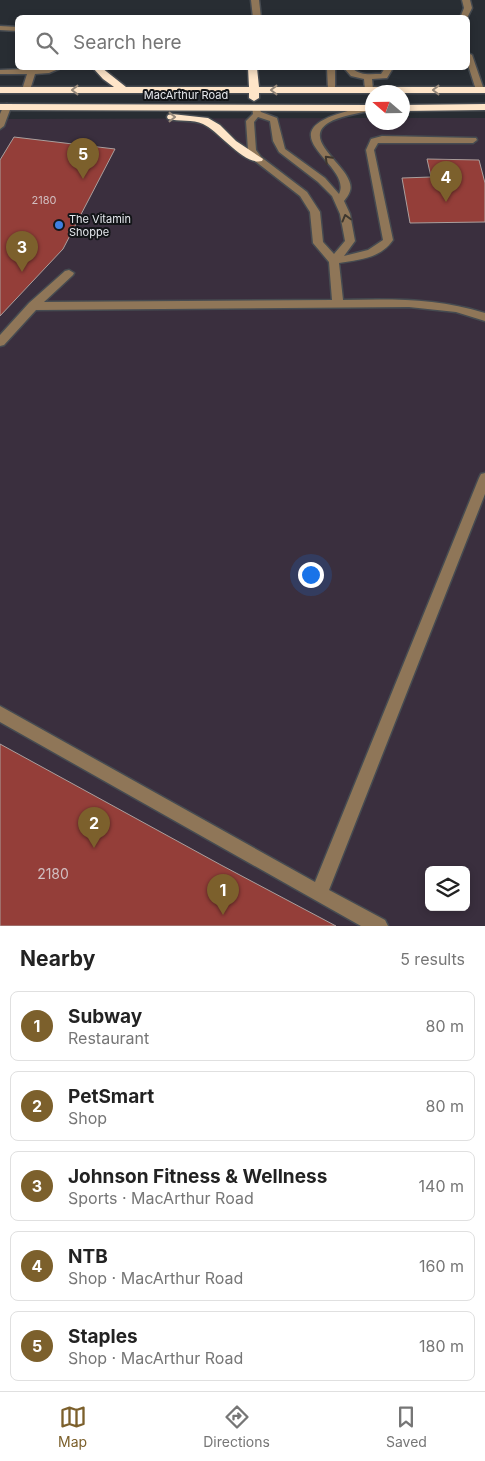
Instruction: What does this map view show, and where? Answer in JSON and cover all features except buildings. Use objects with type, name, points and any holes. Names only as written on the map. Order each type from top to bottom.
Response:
[{"type":"highway","points":[[99,70],[124,90]]},
{"type":"highway","points":[[253,70],[256,111]]},
{"type":"highway","name":"MacArthur Road","points":[[0,90],[365,90]]},
{"type":"highway","name":"MacArthur Road","points":[[410,90],[483,90]]},
{"type":"highway","name":"MacArthur Road","points":[[3,107],[107,107],[256,111],[365,108]]},
{"type":"highway","points":[[107,107],[124,115],[141,118],[186,117],[204,120],[216,127],[232,143],[258,159]]},
{"type":"highway","points":[[410,108],[485,108]]},
{"type":"street","points":[[255,0],[257,15]]},
{"type":"street","points":[[464,15],[468,8],[466,0]]},
{"type":"street","points":[[0,28],[15,28]]},
{"type":"street","points":[[470,60],[483,90]]},
{"type":"street","points":[[0,72],[52,70]]},
{"type":"street","points":[[331,70],[332,90]]},
{"type":"street","points":[[350,70],[354,74],[368,77],[384,76],[388,70]]},
{"type":"street","points":[[26,90],[32,72]]},
{"type":"street","points":[[368,77],[369,85]]},
{"type":"street","points":[[0,126],[3,107]]},
{"type":"street","points":[[340,200],[346,190],[344,181],[338,169],[316,146],[315,136],[318,127],[325,121],[365,110]]},
{"type":"street","points":[[334,261],[350,241],[347,219],[340,200],[324,182],[285,154],[278,144],[274,120],[256,111],[250,121],[252,150],[258,159],[304,194],[315,212],[318,243],[334,261],[338,305]]},
{"type":"street","points":[[334,261],[375,251],[384,247],[388,240],[370,150],[374,141],[382,139],[473,140]]},
{"type":"street","points":[[0,342],[69,273]]},
{"type":"street","points":[[34,306],[434,304],[483,312]]},
{"type":"street","points":[[319,894],[485,478]]},
{"type":"street","points":[[0,714],[379,926]]},
{"type":"shaded area","points":[[365,118],[365,130],[410,130],[410,118],[485,118],[485,926],[0,926],[0,119]]},
{"type":"place","name":"Staples","points":[[83,179]]},
{"type":"place","name":"NTB","points":[[446,202]]},
{"type":"place","name":"The Vitamin Shoppe","points":[[59,225]]},
{"type":"place","name":"Johnson Fitness & Wellness","points":[[22,272]]},
{"type":"place","name":"PetSmart","points":[[94,848]]},
{"type":"place","name":"Subway","points":[[223,915]]}]
